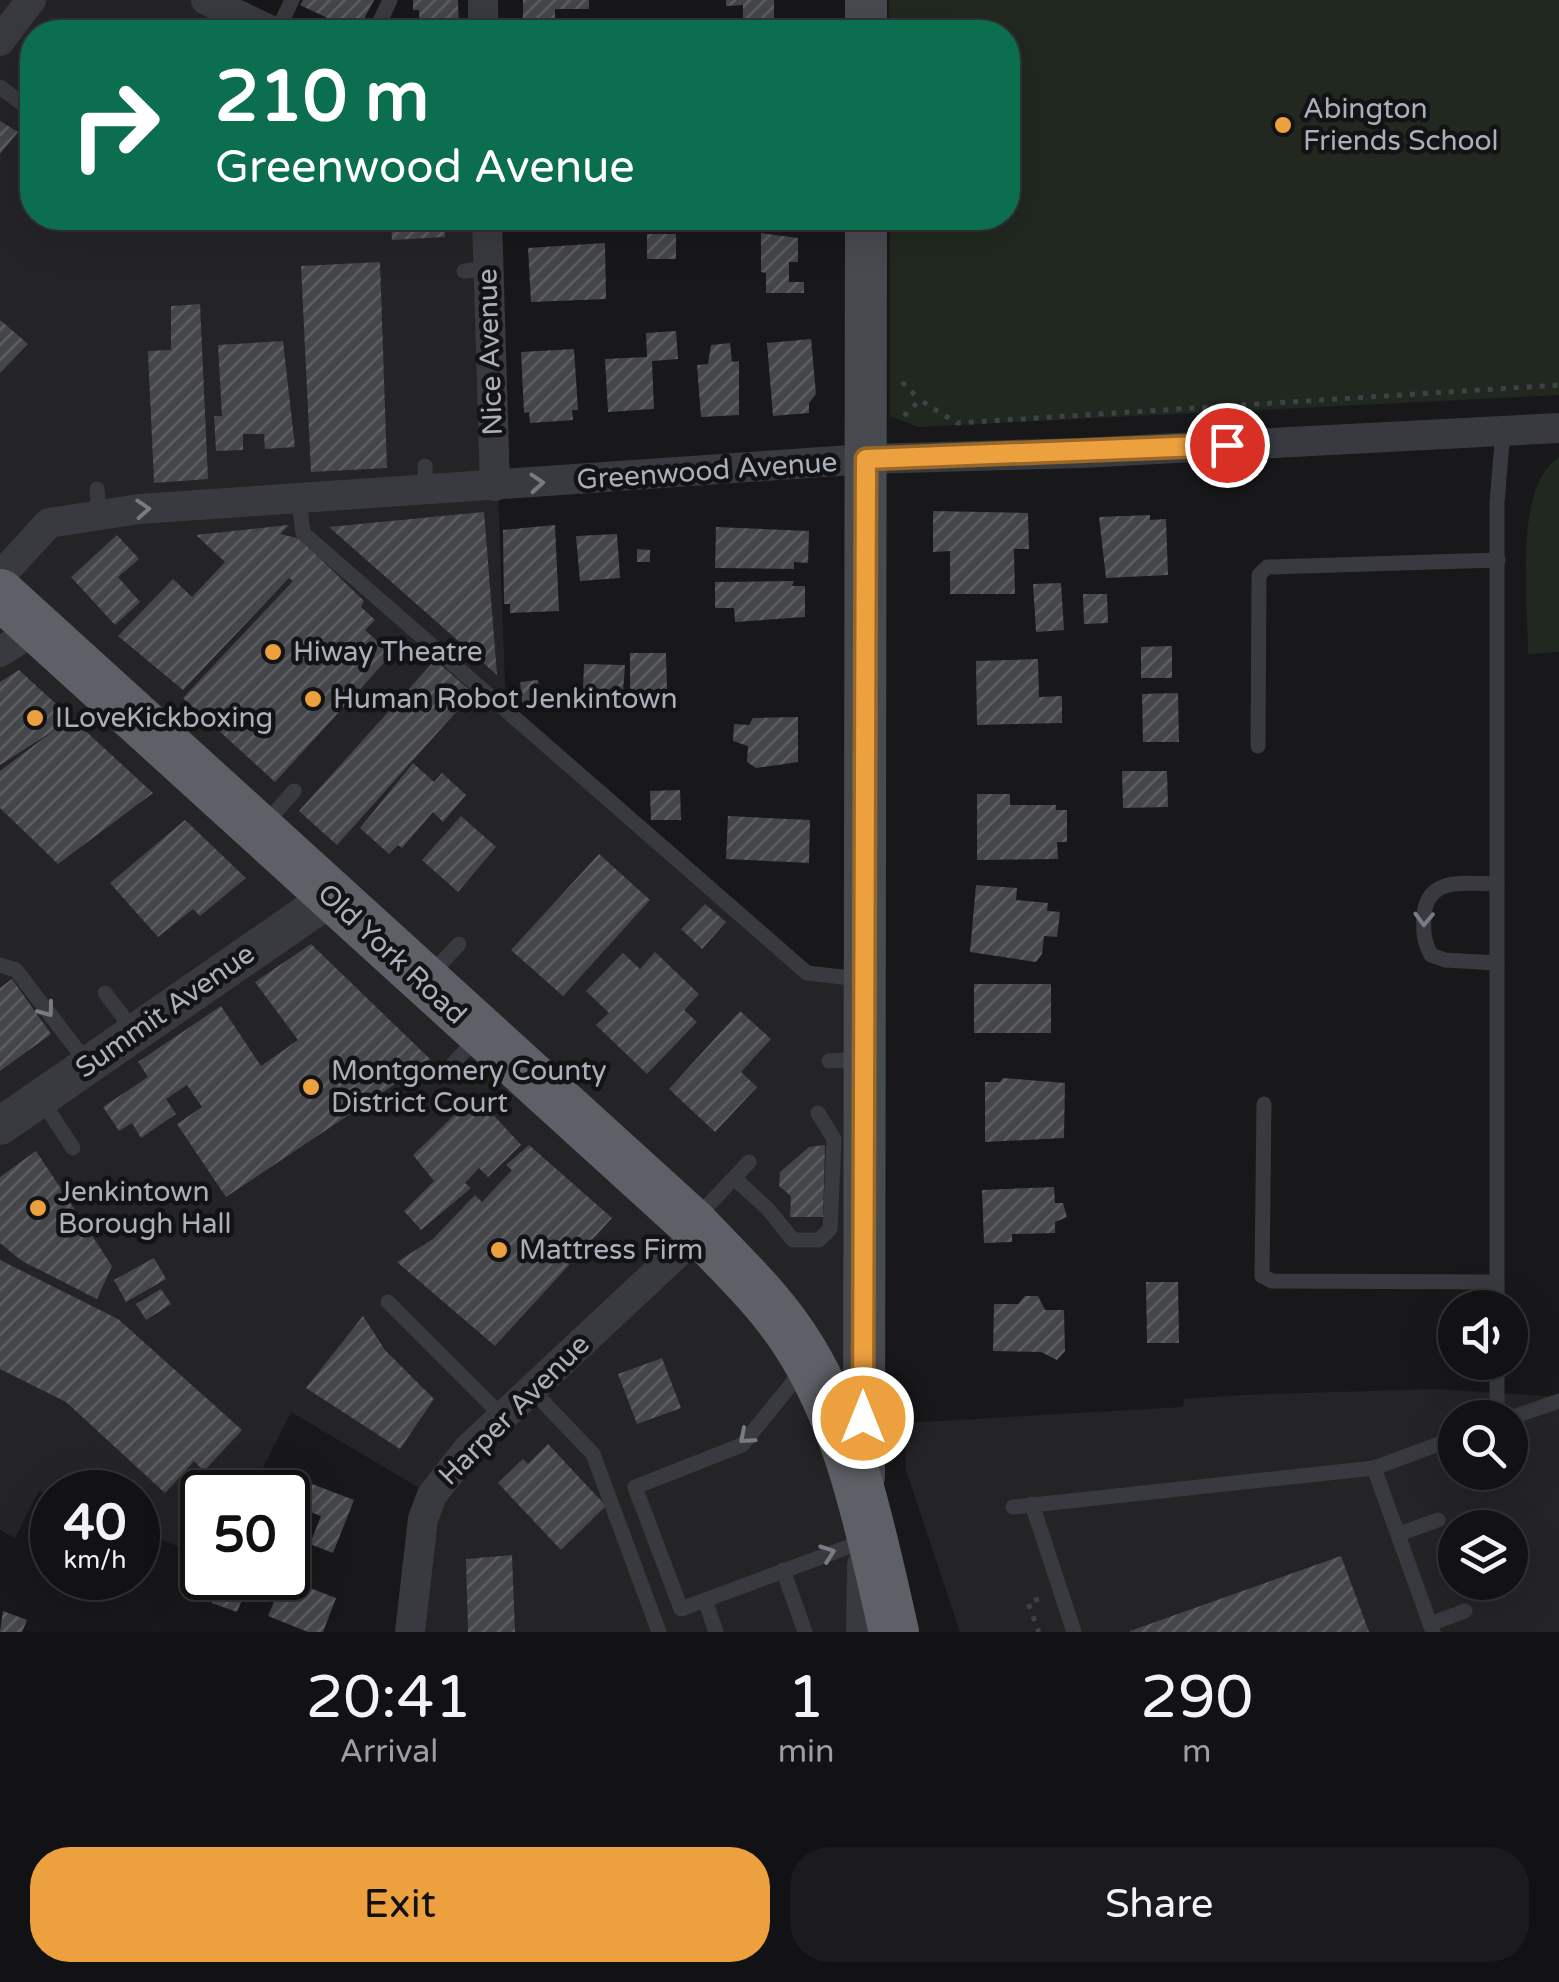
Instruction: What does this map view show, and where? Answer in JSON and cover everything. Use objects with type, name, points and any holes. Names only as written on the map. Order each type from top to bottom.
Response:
[{"type":"highway","name":"Old York Road","points":[[0,594],[18,640],[260,831],[423,983],[464,1052],[696,1227],[751,1282],[808,1363],[828,1400],[868,1525],[894,1632]]},
{"type":"highway","name":"Old York Road","points":[[868,1525],[893,1565],[924,1632]]},
{"type":"main road","points":[[866,230],[864,980],[846,1060],[868,1525]]},
{"type":"street","points":[[3,31],[31,0]]},
{"type":"street","points":[[209,1],[249,20]]},
{"type":"street","name":"Nice Avenue","points":[[484,230],[475,270],[495,486]]},
{"type":"street","name":"Greenwood Avenue","points":[[0,576],[49,523],[98,501],[299,500],[426,479],[495,486],[866,459],[1081,453],[1559,428]]},
{"type":"street","name":"Summit Avenue","points":[[0,1126],[331,897]]},
{"type":"street","name":"Harper Avenue","points":[[410,1632],[423,1519],[432,1495],[468,1449],[696,1227]]},
{"type":"street","points":[[864,1632],[868,1525]]},
{"type":"lane","points":[[1497,1290],[1498,560],[1503,431]]},
{"type":"lane","points":[[299,500],[303,533],[502,713],[806,973],[864,980]]},
{"type":"lane","points":[[1258,746],[1259,575],[1267,567],[1498,560]]},
{"type":"lane","points":[[260,831],[294,791]]},
{"type":"lane","points":[[1497,962],[1445,960],[1431,955],[1423,933],[1424,902],[1431,891],[1442,885],[1498,884]]},
{"type":"lane","points":[[423,983],[459,944]]},
{"type":"lane","points":[[0,965],[16,970],[89,1065]]},
{"type":"lane","points":[[106,993],[135,1032]]},
{"type":"lane","points":[[40,1098],[74,1148]]},
{"type":"lane","points":[[1264,1104],[1262,1276],[1272,1281],[1497,1282]]},
{"type":"lane","points":[[734,1178],[768,1209],[793,1240],[820,1240],[830,1229],[834,1140],[818,1113]]},
{"type":"lane","points":[[696,1227],[748,1162]]},
{"type":"lane","points":[[388,1302],[502,1416]]},
{"type":"lane","points":[[808,1363],[742,1445],[636,1488],[681,1609],[783,1570],[868,1525]]},
{"type":"lane","points":[[531,1388],[593,1454],[659,1632]]},
{"type":"lane","points":[[1528,1412],[1559,1401]]},
{"type":"lane","points":[[1014,1507],[1374,1468],[1438,1444]]},
{"type":"lane","points":[[1374,1468],[1431,1628],[1465,1612]]},
{"type":"lane","points":[[1032,1504],[1074,1632]]},
{"type":"lane","points":[[1399,1534],[1438,1520]]},
{"type":"lane","points":[[783,1570],[806,1632]]},
{"type":"lane","points":[[705,1600],[716,1632]]},
{"type":"path","points":[[902,382],[920,400],[957,423],[1559,385]]},
{"type":"path","points":[[904,416],[920,400]]},
{"type":"shaded area","points":[[0,0],[206,0],[248,20],[20,20],[20,230],[488,230],[506,709],[806,973],[864,980],[869,1632],[411,1632],[431,1495],[291,1412],[262,1470],[180,1470],[180,1547],[160,1539],[160,1470],[30,1470],[30,1509],[15,1538],[0,1530]]},
{"type":"shaded area","name":"Abington Friends School","points":[[889,0],[1559,0],[1559,395],[918,427],[890,416],[890,230],[1020,230],[1020,20],[889,20]]},
{"type":"shaded area","points":[[1559,457],[1559,652],[1528,654],[1529,519],[1544,472]]},
{"type":"shaded area","points":[[1436,1389],[1559,1397],[1559,1632],[960,1632],[906,1470],[905,1423],[1183,1407],[1184,1399]]},
{"type":"building","points":[[303,0],[374,0],[363,20],[332,20],[300,5]]},
{"type":"building","points":[[413,0],[458,0],[459,20],[419,20],[419,10],[413,10]]},
{"type":"building","points":[[523,0],[589,0],[589,9],[555,9],[555,20],[523,20]]},
{"type":"building","points":[[726,0],[774,0],[774,20],[743,20],[743,5],[726,6]]},
{"type":"building","points":[[0,121],[18,132],[0,154]]},
{"type":"building","points":[[391,230],[445,230],[445,237],[392,240]]},
{"type":"building","points":[[761,233],[798,238],[798,262],[789,262],[789,282],[804,282],[804,293],[766,293],[766,273],[761,272]]},
{"type":"building","points":[[647,234],[676,234],[676,259],[647,259]]},
{"type":"building","points":[[605,243],[606,299],[531,302],[528,248]]},
{"type":"building","points":[[380,262],[387,468],[311,472],[301,266]]},
{"type":"building","points":[[200,304],[208,479],[154,483],[148,351],[171,350],[171,306]]},
{"type":"building","points":[[0,320],[28,344],[0,373]]},
{"type":"building","points":[[676,331],[678,359],[652,361],[654,409],[608,412],[605,359],[647,357],[646,333]]},
{"type":"building","points":[[811,339],[816,394],[809,403],[809,413],[773,416],[767,343]]},
{"type":"building","points":[[283,341],[295,447],[265,449],[264,434],[243,434],[243,450],[216,451],[214,416],[222,416],[218,345]]},
{"type":"building","points":[[730,343],[732,362],[739,361],[739,415],[701,417],[697,365],[708,364],[711,345]]},
{"type":"building","points":[[574,349],[578,410],[572,410],[573,420],[530,423],[529,412],[524,413],[521,352]]},
{"type":"building","points":[[933,511],[1028,513],[1029,549],[1014,549],[1015,594],[950,594],[950,551],[933,552]]},
{"type":"building","points":[[484,512],[497,675],[329,527]]},
{"type":"building","points":[[1150,515],[1150,520],[1166,519],[1168,575],[1106,578],[1099,517]]},
{"type":"building","points":[[289,525],[280,534],[300,539],[364,601],[361,607],[375,620],[365,630],[392,654],[275,782],[183,698],[293,581],[289,578],[183,690],[118,636],[173,579],[192,597],[225,562],[196,535]]},
{"type":"building","points":[[555,525],[559,611],[510,613],[510,604],[504,604],[503,530]]},
{"type":"building","points":[[716,527],[809,531],[808,563],[794,562],[794,569],[715,568]]},
{"type":"building","points":[[617,534],[620,578],[580,581],[576,536]]},
{"type":"building","points":[[117,535],[139,559],[118,577],[140,602],[115,625],[71,577]]},
{"type":"building","points":[[637,549],[650,550],[650,562],[637,562]]},
{"type":"building","points":[[794,581],[792,586],[805,586],[805,617],[735,622],[734,608],[715,608],[715,582]]},
{"type":"building","points":[[1061,583],[1064,630],[1036,632],[1033,584]]},
{"type":"building","points":[[1083,594],[1107,594],[1108,623],[1084,624]]},
{"type":"building","points":[[1172,646],[1172,678],[1141,678],[1141,647]]},
{"type":"building","points":[[630,653],[666,653],[667,690],[630,691]]},
{"type":"building","points":[[1038,659],[1039,697],[1062,696],[1062,723],[977,725],[976,661]]},
{"type":"building","points":[[435,660],[473,693],[337,845],[299,811]]},
{"type":"building","points":[[584,664],[625,665],[623,692],[583,691]]},
{"type":"building","points":[[19,670],[153,793],[58,864],[0,808],[0,771],[56,729],[0,765],[0,682]]},
{"type":"building","points":[[538,680],[540,708],[523,710],[520,682]]},
{"type":"building","points":[[1178,693],[1179,742],[1143,742],[1142,694]]},
{"type":"building","points":[[798,717],[798,762],[756,768],[747,762],[748,746],[733,741],[734,724],[749,725],[753,718]]},
{"type":"building","points":[[413,763],[434,782],[442,773],[466,795],[443,822],[433,812],[402,848],[398,845],[389,854],[360,828]]},
{"type":"building","points":[[1122,771],[1167,771],[1168,807],[1123,808]]},
{"type":"building","points":[[680,790],[681,820],[651,820],[650,791]]},
{"type":"building","points":[[977,794],[1010,794],[1010,805],[1056,805],[1056,810],[1067,810],[1067,842],[1057,842],[1058,859],[977,860]]},
{"type":"building","points":[[461,816],[496,847],[458,892],[422,860]]},
{"type":"building","points":[[728,816],[810,820],[809,863],[726,859]]},
{"type":"building","points":[[185,820],[246,878],[200,916],[193,909],[158,937],[110,883]]},
{"type":"building","points":[[599,854],[650,900],[563,996],[511,950]]},
{"type":"building","points":[[976,885],[1017,888],[1016,900],[1048,903],[1047,911],[1060,912],[1057,937],[1044,936],[1042,954],[1036,962],[970,952]]},
{"type":"building","points":[[705,904],[726,922],[702,949],[681,929]]},
{"type":"building","points":[[311,944],[431,1060],[226,1197],[177,1124],[202,1107],[187,1085],[166,1099],[176,1114],[141,1138],[132,1123],[119,1131],[103,1107],[148,1077],[138,1062],[221,1006],[261,1066],[298,1040],[255,982]]},
{"type":"building","points":[[655,952],[699,994],[684,1010],[697,1022],[647,1074],[596,1025],[609,1013],[586,991],[623,953],[640,969]]},
{"type":"building","points":[[12,979],[51,1034],[0,1071],[0,988]]},
{"type":"building","points":[[974,984],[1051,984],[1051,1033],[974,1033]]},
{"type":"building","points":[[740,1011],[771,1039],[741,1072],[757,1087],[715,1132],[669,1089]]},
{"type":"building","points":[[1003,1078],[1065,1083],[1064,1138],[985,1142],[985,1082],[1000,1082]]},
{"type":"building","points":[[475,1095],[521,1145],[488,1177],[479,1168],[465,1183],[471,1188],[421,1230],[404,1211],[434,1181],[413,1155]]},
{"type":"building","name":"Mattress Firm","points":[[529,1145],[612,1218],[495,1346],[397,1262],[433,1239],[475,1195],[482,1202],[512,1170],[506,1165]]},
{"type":"building","points":[[825,1145],[823,1217],[790,1217],[791,1196],[779,1186],[780,1172],[809,1147]]},
{"type":"building","name":"Jenkintown Borough Hall","points":[[36,1151],[112,1266],[97,1299],[22,1261],[0,1243],[0,1177]]},
{"type":"building","points":[[1054,1187],[1055,1203],[1063,1203],[1067,1217],[1055,1222],[1055,1233],[1012,1234],[1012,1242],[984,1243],[982,1190]]},
{"type":"building","points":[[154,1258],[166,1279],[126,1302],[114,1280]]},
{"type":"building","points":[[0,1260],[118,1319],[242,1430],[205,1470],[194,1461],[186,1470],[180,1470],[180,1476],[165,1493],[160,1488],[160,1470],[140,1470],[66,1402],[0,1369]]},
{"type":"building","points":[[1146,1282],[1178,1282],[1179,1343],[1147,1343]]},
{"type":"building","points":[[161,1289],[171,1304],[146,1320],[136,1304]]},
{"type":"building","points":[[1025,1296],[1038,1296],[1045,1310],[1064,1310],[1065,1351],[1057,1360],[1041,1352],[993,1351],[994,1304],[1018,1304]]},
{"type":"building","points":[[363,1316],[385,1350],[434,1399],[400,1449],[306,1388]]},
{"type":"building","points":[[662,1358],[681,1408],[637,1424],[618,1374]]},
{"type":"building","points":[[548,1444],[606,1506],[561,1550],[498,1483],[523,1459],[528,1464]]},
{"type":"building","points":[[310,1483],[354,1500],[333,1553],[310,1544],[321,1516],[310,1512]]},
{"type":"building","points":[[512,1555],[515,1632],[468,1632],[466,1559]]},
{"type":"building","points":[[1341,1556],[1369,1632],[1130,1632],[1130,1631]]},
{"type":"building","points":[[310,1588],[336,1598],[323,1632],[308,1632],[268,1616],[275,1600],[310,1600]]},
{"type":"building","points":[[213,1600],[242,1600],[237,1612],[212,1603]]},
{"type":"building","points":[[3,1611],[27,1620],[22,1632],[0,1632]]},
{"type":"place","name":"Abington Friends School","points":[[1283,125]]},
{"type":"place","name":"Hiway Theatre","points":[[273,652]]},
{"type":"place","name":"Human Robot Jenkintown","points":[[313,699]]},
{"type":"place","name":"ILoveKickboxing","points":[[35,718]]},
{"type":"place","name":"Montgomery County District Court","points":[[311,1087]]},
{"type":"place","name":"Jenkintown Borough Hall","points":[[38,1208]]},
{"type":"place","name":"Mattress Firm","points":[[499,1250]]},
{"type":"route","points":[[863,1418],[866,459],[1227,445]]}]
